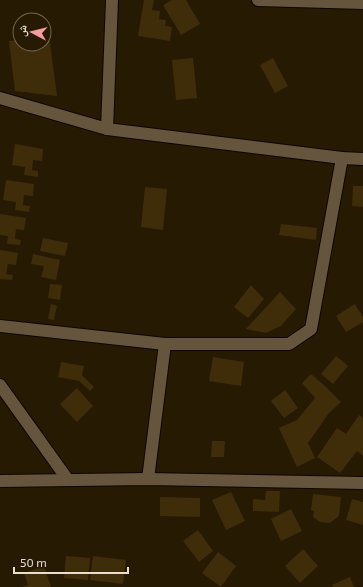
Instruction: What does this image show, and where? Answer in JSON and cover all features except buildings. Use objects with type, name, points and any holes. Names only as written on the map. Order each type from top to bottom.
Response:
[{"type":"street","points":[[107,129],[112,0]]},
{"type":"street","points":[[260,0],[363,3]]},
{"type":"street","points":[[0,98],[107,129],[342,158],[363,159]]},
{"type":"street","points":[[0,326],[165,344],[288,344],[311,329],[342,158]]},
{"type":"street","points":[[148,479],[165,344]]},
{"type":"street","points":[[0,385],[68,480]]},
{"type":"street","points":[[0,481],[148,479],[363,482]]}]
